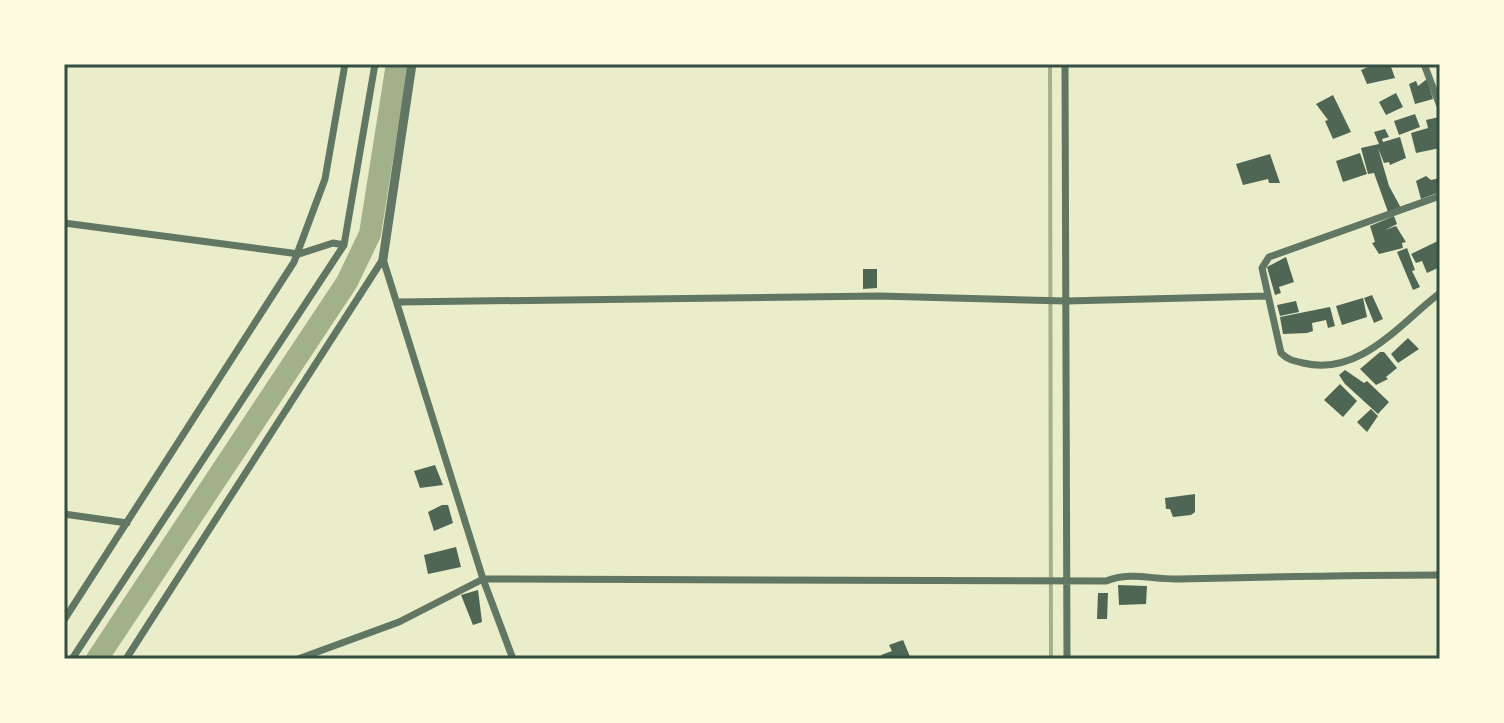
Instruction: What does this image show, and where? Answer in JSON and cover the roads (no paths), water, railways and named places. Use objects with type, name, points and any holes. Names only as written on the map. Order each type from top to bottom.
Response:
[{"type":"street","points":[[64,620],[294,262],[325,179],[345,64]]},
{"type":"street","points":[[72,659],[344,245],[375,64]]},
{"type":"street","points":[[126,659],[383,259],[412,64]]},
{"type":"street","points":[[1065,64],[1061,301],[1067,659]]},
{"type":"street","points":[[1424,64],[1440,103]]},
{"type":"street","points":[[1440,196],[1269,257],[1262,268],[1281,353],[1288,359],[1320,367],[1344,364],[1364,355],[1440,293]]},
{"type":"street","points":[[64,223],[295,253],[333,243],[344,245]]},
{"type":"street","points":[[383,259],[399,302],[483,579],[513,659]]},
{"type":"street","points":[[399,302],[879,296],[1061,301],[1267,296]]},
{"type":"street","points":[[64,514],[127,523]]},
{"type":"street","points":[[298,659],[399,622],[483,579],[1039,578],[1106,581],[1124,574],[1173,579],[1335,574],[1440,575]]},
{"type":"waterway","points":[[97,659],[347,282],[370,234],[397,64]]},
{"type":"waterway","points":[[1050,64],[1051,659]]}]
